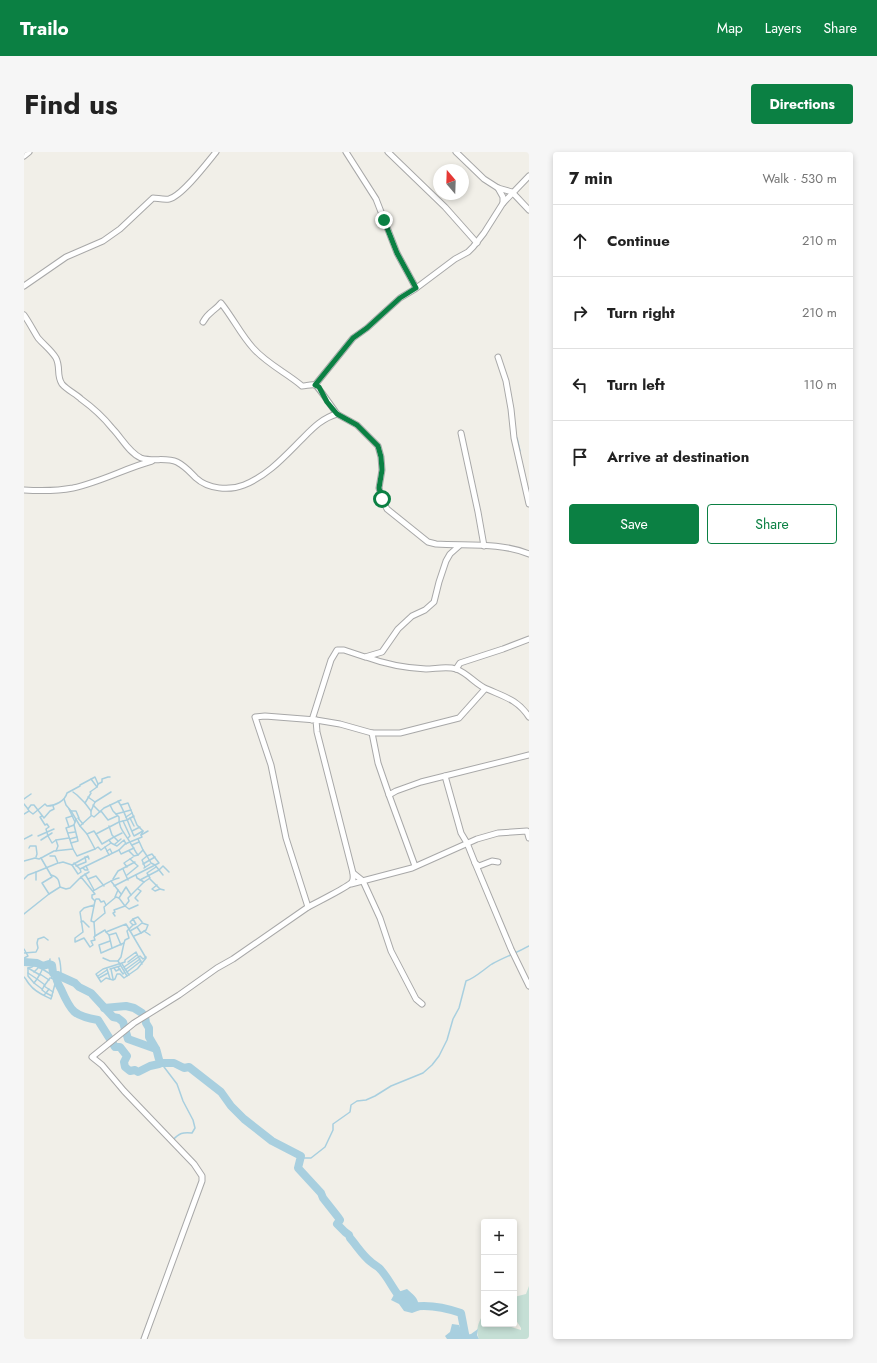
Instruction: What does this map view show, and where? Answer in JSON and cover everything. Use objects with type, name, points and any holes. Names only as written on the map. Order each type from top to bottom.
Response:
[{"type":"street","points":[[24,156],[29,152]]},
{"type":"street","points":[[24,286],[66,258],[103,241],[120,229],[153,198],[169,199],[180,192],[200,172],[216,152]]},
{"type":"street","points":[[346,152],[376,199],[397,253],[416,288]]},
{"type":"street","points":[[388,152],[445,207],[477,242]]},
{"type":"street","points":[[456,152],[476,172],[498,188],[512,192],[529,210]]},
{"type":"street","points":[[315,385],[353,338],[367,328],[400,298],[416,288],[439,270],[468,252],[477,242],[503,203],[529,176]]},
{"type":"street","points":[[498,188],[504,197],[503,203]]},
{"type":"street","points":[[204,322],[207,314],[217,308],[221,303],[253,348],[266,360],[293,378],[302,386],[315,385],[319,387],[327,402],[337,414],[357,425],[378,446],[382,470],[379,488],[387,509],[428,542],[459,546],[509,548],[529,554]]},
{"type":"street","points":[[24,314],[39,339],[48,347],[57,360],[59,368],[58,376],[63,385],[83,400],[112,427],[134,454],[142,458],[177,462],[187,468],[196,478],[207,485],[235,489],[259,478],[279,462],[320,422],[329,416],[337,414]]},
{"type":"street","points":[[498,357],[506,381],[514,438],[529,504]]},
{"type":"street","points":[[461,433],[484,546]]},
{"type":"street","points":[[24,490],[57,490],[73,488],[125,471],[137,465],[157,460]]},
{"type":"street","points":[[365,657],[382,652],[398,629],[412,616],[424,610],[434,602],[446,561],[450,554],[459,546]]},
{"type":"street","points":[[456,669],[460,663],[529,639]]},
{"type":"street","points":[[351,884],[353,880],[353,873],[314,720],[331,660],[337,650],[344,650],[385,663],[405,667],[456,669],[470,677],[485,689],[498,693],[517,703],[529,717]]},
{"type":"street","points":[[308,907],[286,838],[271,765],[255,717],[265,716],[314,720],[340,724],[372,733],[400,733],[460,718],[485,689]]},
{"type":"street","points":[[372,733],[378,763],[415,866]]},
{"type":"street","points":[[389,795],[421,782],[529,755]]},
{"type":"street","points":[[445,776],[461,833],[512,951],[529,986]]},
{"type":"street","points":[[144,1339],[202,1181],[202,1176],[194,1164],[124,1091],[102,1065],[92,1057],[134,1022],[179,995],[308,907],[322,901],[351,884],[363,882],[415,866],[467,844],[498,833],[528,830],[529,838]]},
{"type":"street","points":[[475,863],[479,866],[492,861],[498,862]]},
{"type":"street","points":[[353,873],[363,882],[380,918],[391,951],[416,999],[422,1004]]},
{"type":"green space","points":[[529,1286],[529,1339],[479,1339],[477,1332],[481,1319],[481,1327],[511,1327],[521,1330],[517,1322],[517,1296],[526,1294]]},
{"type":"water","points":[[407,1289],[416,1298],[420,1310],[412,1313],[404,1311],[399,1304],[391,1300],[395,1293]]},
{"type":"water","points":[[452,1324],[459,1325],[462,1333],[465,1335],[471,1334],[478,1329],[477,1335],[479,1339],[447,1339],[445,1336],[450,1332]]},
{"type":"waterway","points":[[517,438],[520,451]]},
{"type":"waterway","points":[[24,814],[29,811],[33,814],[45,804],[47,806],[56,804],[64,798],[67,793],[95,777],[98,784],[102,782],[102,779],[110,777]]},
{"type":"waterway","points":[[91,779],[97,787]]},
{"type":"waterway","points":[[73,792],[85,803],[91,793],[90,792],[97,787],[98,784]]},
{"type":"waterway","points":[[85,803],[91,811],[95,802],[111,792]]},
{"type":"waterway","points":[[24,799],[31,794]]},
{"type":"waterway","points":[[88,797],[95,802]]},
{"type":"waterway","points":[[64,799],[66,805],[71,811],[76,811],[79,818]]},
{"type":"waterway","points":[[91,811],[91,815],[94,817],[104,808],[121,800]]},
{"type":"waterway","points":[[118,801],[134,836],[143,831]]},
{"type":"waterway","points":[[121,805],[128,803],[137,825],[143,831],[141,835]]},
{"type":"waterway","points":[[24,804],[28,809]]},
{"type":"waterway","points":[[29,811],[28,809],[31,805],[34,805],[44,818],[54,809],[53,806]]},
{"type":"waterway","points":[[93,805],[100,812]]},
{"type":"waterway","points":[[110,805],[119,817],[121,828],[138,855]]},
{"type":"waterway","points":[[69,809],[75,822]]},
{"type":"waterway","points":[[116,814],[131,810]]},
{"type":"waterway","points":[[71,811],[80,826],[91,816]]},
{"type":"waterway","points":[[101,811],[108,820],[117,816]]},
{"type":"waterway","points":[[126,817],[132,813]]},
{"type":"waterway","points":[[42,816],[40,817],[45,825],[47,824],[49,827],[46,829],[52,843],[56,840]]},
{"type":"waterway","points":[[69,827],[66,818],[72,816]]},
{"type":"waterway","points":[[80,826],[87,834],[94,831],[96,834],[134,816]]},
{"type":"waterway","points":[[78,818],[83,824]]},
{"type":"waterway","points":[[130,818],[134,826]]},
{"type":"waterway","points":[[76,819],[74,825],[66,828],[77,856],[95,849],[87,834]]},
{"type":"waterway","points":[[123,821],[130,836],[128,838]]},
{"type":"waterway","points":[[71,843],[78,841],[74,825]]},
{"type":"waterway","points":[[109,826],[114,837],[122,833]]},
{"type":"waterway","points":[[132,831],[140,827]]},
{"type":"waterway","points":[[38,836],[54,829]]},
{"type":"waterway","points":[[80,869],[119,850],[125,844],[142,837],[141,835],[148,831]]},
{"type":"waterway","points":[[68,833],[75,832]]},
{"type":"waterway","points":[[41,840],[52,833]]},
{"type":"waterway","points":[[96,834],[102,844],[114,837],[118,841]]},
{"type":"waterway","points":[[24,839],[32,835]]},
{"type":"waterway","points":[[70,839],[77,837]]},
{"type":"waterway","points":[[56,851],[58,846],[56,840],[69,838]]},
{"type":"waterway","points":[[115,844],[121,839]]},
{"type":"waterway","points":[[129,851],[134,856],[138,855],[143,850],[138,839]]},
{"type":"waterway","points":[[109,840],[117,846],[124,840],[126,844]]},
{"type":"waterway","points":[[132,845],[139,842]]},
{"type":"waterway","points":[[105,847],[111,843]]},
{"type":"waterway","points":[[29,848],[30,846],[36,846],[36,857]]},
{"type":"waterway","points":[[95,849],[98,847],[101,850],[105,847],[109,855]]},
{"type":"waterway","points":[[119,850],[121,854],[134,848]]},
{"type":"waterway","points":[[24,861],[35,858],[39,859],[54,851],[73,849]]},
{"type":"waterway","points":[[107,851],[110,849],[112,853]]},
{"type":"waterway","points":[[143,850],[147,856],[152,854],[159,863],[155,865],[163,875]]},
{"type":"waterway","points":[[36,880],[36,872],[58,863],[55,856],[50,856]]},
{"type":"waterway","points":[[59,863],[63,862],[72,865],[88,856],[89,859]]},
{"type":"waterway","points":[[114,886],[155,865],[151,863],[147,856],[142,860],[145,867]]},
{"type":"waterway","points":[[76,866],[86,862],[85,857]]},
{"type":"waterway","points":[[127,867],[124,863],[133,857]]},
{"type":"waterway","points":[[143,864],[155,857]]},
{"type":"waterway","points":[[41,858],[52,877],[42,883],[49,894],[60,887],[66,889],[70,888],[81,877],[95,894],[92,895],[92,898],[95,901],[96,899],[99,899],[101,902],[104,901],[106,905]]},
{"type":"waterway","points":[[127,875],[138,866],[130,859]]},
{"type":"waterway","points":[[113,879],[118,871],[135,862]]},
{"type":"waterway","points":[[72,865],[78,874],[81,872],[74,863]]},
{"type":"waterway","points":[[144,868],[150,864]]},
{"type":"waterway","points":[[83,868],[88,870],[86,866]]},
{"type":"waterway","points":[[140,880],[159,870],[163,866],[169,872]]},
{"type":"waterway","points":[[136,875],[137,878],[144,882],[150,878],[147,873],[156,867]]},
{"type":"waterway","points":[[123,869],[128,880]]},
{"type":"waterway","points":[[24,879],[28,875],[36,872]]},
{"type":"waterway","points":[[81,877],[89,872]]},
{"type":"waterway","points":[[85,874],[88,879],[96,876],[104,886]]},
{"type":"waterway","points":[[51,875],[58,879],[60,887]]},
{"type":"waterway","points":[[93,891],[110,881],[119,878]]},
{"type":"waterway","points":[[88,879],[94,890]]},
{"type":"waterway","points":[[150,879],[160,889],[164,890]]},
{"type":"waterway","points":[[111,881],[121,894]]},
{"type":"waterway","points":[[131,895],[144,882]]},
{"type":"waterway","points":[[157,885],[152,889],[155,891],[160,889]]},
{"type":"waterway","points":[[94,922],[105,913],[104,907],[116,897],[119,898],[126,887],[131,895],[125,906],[129,909],[138,905]]},
{"type":"waterway","points":[[138,889],[141,891],[135,898],[138,901]]},
{"type":"waterway","points":[[115,897],[118,890]]},
{"type":"waterway","points":[[24,914],[49,894]]},
{"type":"waterway","points":[[115,916],[113,913],[115,912],[114,910],[125,906],[119,898]]},
{"type":"waterway","points":[[94,905],[84,908],[80,912],[83,932],[75,938],[75,942],[84,938],[90,947],[93,945],[91,941],[95,940],[94,922],[91,921],[95,901]]},
{"type":"waterway","points":[[133,919],[138,917],[142,922]]},
{"type":"waterway","points":[[110,941],[99,945],[101,953],[124,943],[125,940],[129,938],[127,931],[136,924],[133,919],[130,922],[133,925]]},
{"type":"waterway","points":[[81,922],[83,921],[89,927]]},
{"type":"waterway","points":[[130,931],[142,923],[148,925],[146,930],[141,933]]},
{"type":"waterway","points":[[95,936],[105,930],[106,932],[126,924],[146,958],[138,968],[137,969],[124,978],[120,974],[117,974],[115,979],[113,980],[106,978],[101,982],[96,974],[103,969],[125,962],[125,960],[136,952],[142,964]]},
{"type":"waterway","points":[[134,936],[141,933],[137,927]]},
{"type":"waterway","points":[[144,931],[150,935]]},
{"type":"waterway","points":[[106,932],[109,935],[116,933],[121,945]]},
{"type":"waterway","points":[[109,935],[112,948]]},
{"type":"waterway","points":[[24,953],[36,952],[38,948],[38,939],[44,937],[48,940]]},
{"type":"waterway","points":[[118,961],[121,957],[124,943]]},
{"type":"waterway","points":[[301,1156],[304,1158],[311,1158],[325,1147],[333,1130],[333,1124],[350,1112],[351,1105],[357,1101],[366,1100],[391,1086],[423,1073],[432,1065],[439,1056],[447,1040],[453,1019],[459,1008],[466,981],[476,976],[492,964],[529,946]]},
{"type":"waterway","points":[[24,949],[28,956],[24,958]]},
{"type":"waterway","points":[[128,962],[137,955]]},
{"type":"waterway","points":[[124,967],[140,956],[143,959],[146,957]]},
{"type":"waterway","points":[[59,958],[61,965],[61,976]]},
{"type":"waterway","points":[[103,958],[110,961],[118,961],[127,976]]},
{"type":"waterway","points":[[49,964],[50,959]]},
{"type":"waterway","points":[[125,970],[140,959]]},
{"type":"waterway","points":[[127,972],[141,961]]},
{"type":"waterway","points":[[24,962],[37,963],[43,966],[49,964],[52,965],[53,973],[75,983],[79,987],[91,993],[113,1017],[118,1018],[123,1022],[128,1039],[156,1049],[161,1063],[174,1063],[184,1068],[189,1067],[221,1092],[231,1106],[244,1119],[272,1141],[301,1156],[298,1168],[321,1193],[323,1198],[338,1217],[340,1220],[337,1224],[349,1235],[365,1257],[380,1269],[405,1303],[411,1307],[436,1307],[461,1313],[466,1339]]},
{"type":"waterway","points":[[34,963],[34,965],[39,967],[34,972]]},
{"type":"waterway","points":[[122,964],[129,975]]},
{"type":"waterway","points":[[34,965],[28,968],[28,976],[34,983]]},
{"type":"waterway","points":[[40,965],[39,967],[52,975]]},
{"type":"waterway","points":[[110,969],[120,966]]},
{"type":"waterway","points":[[118,967],[123,974],[124,973]]},
{"type":"waterway","points":[[28,968],[40,975]]},
{"type":"waterway","points":[[114,968],[116,971],[120,969]]},
{"type":"waterway","points":[[107,969],[110,979]]},
{"type":"waterway","points":[[111,969],[113,979]]},
{"type":"waterway","points":[[42,970],[40,974],[49,980]]},
{"type":"waterway","points":[[98,976],[107,970]]},
{"type":"waterway","points":[[28,973],[37,979],[34,983],[42,989]]},
{"type":"waterway","points":[[24,977],[34,990],[51,999],[56,980],[51,978],[53,973]]},
{"type":"waterway","points":[[99,978],[108,973]]},
{"type":"waterway","points":[[40,974],[37,979],[45,985]]},
{"type":"waterway","points":[[56,975],[57,982],[74,1012],[84,1017],[98,1020],[115,1047],[120,1047],[127,1056],[124,1062],[125,1067],[130,1071],[135,1070],[138,1072],[150,1066],[159,1064]]},
{"type":"waterway","points":[[50,978],[44,986],[53,992]]},
{"type":"waterway","points":[[44,986],[42,990],[46,993],[44,995]]},
{"type":"waterway","points":[[49,989],[46,993],[52,996]]},
{"type":"waterway","points":[[104,1008],[126,1006],[134,1008],[142,1013],[145,1016],[146,1023],[149,1028],[149,1037],[156,1049]]},
{"type":"waterway","points":[[161,1063],[177,1084],[195,1128],[192,1133],[181,1134],[173,1140]]},
{"type":"route","points":[[382,499],[379,488],[382,470],[378,446],[357,425],[337,414],[327,402],[319,387],[315,385],[353,338],[367,328],[400,298],[416,288],[397,253],[384,220]]}]
